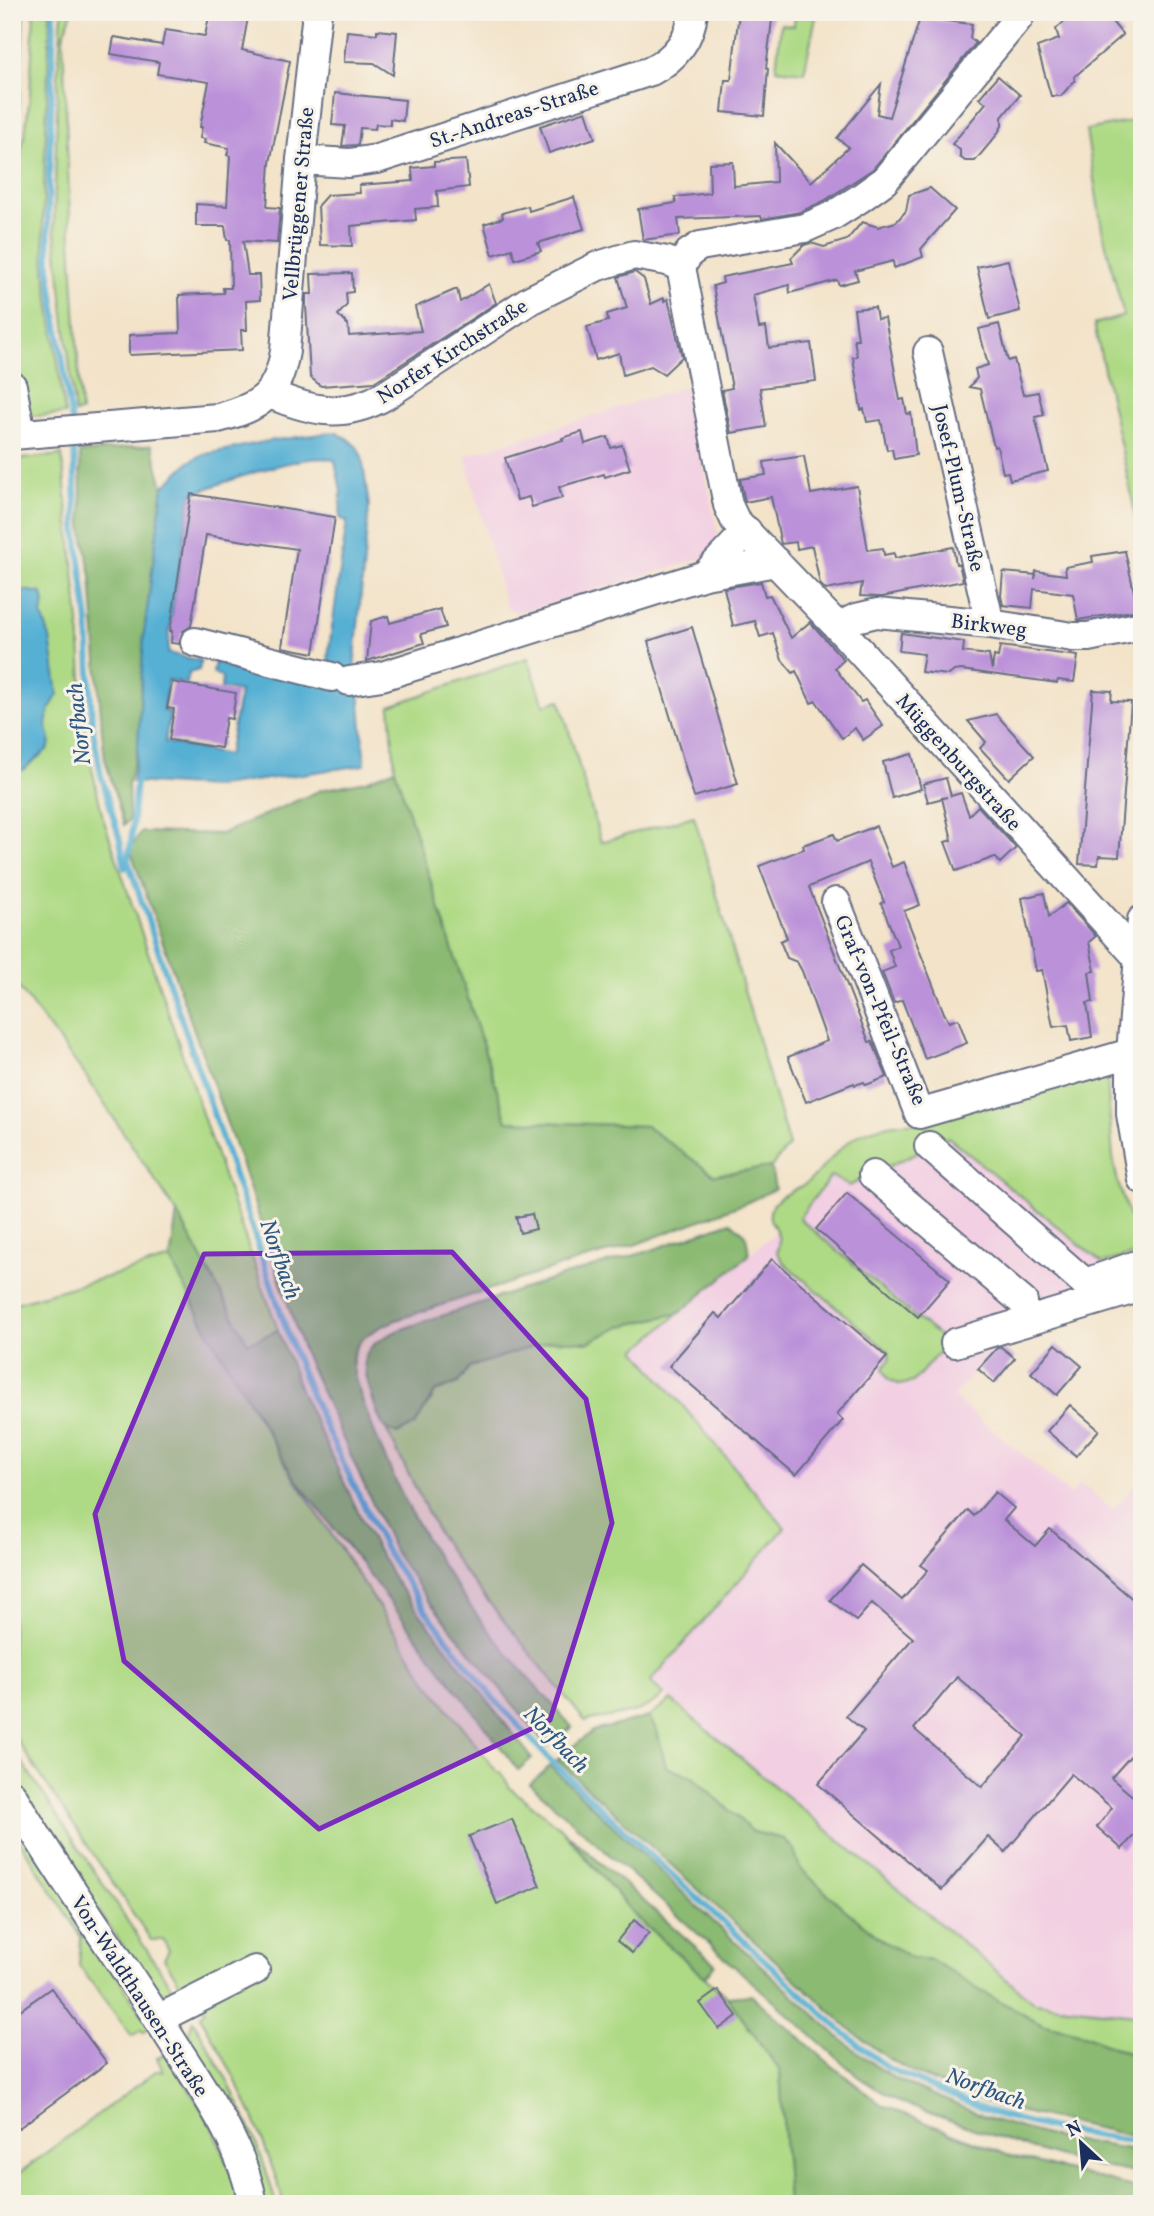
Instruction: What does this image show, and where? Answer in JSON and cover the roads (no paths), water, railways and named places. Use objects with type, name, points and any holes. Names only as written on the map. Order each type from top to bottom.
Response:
[{"type":"street","name":"Vellbrüggener Straße","points":[[270,394],[283,363],[317,12]]},
{"type":"street","name":"St.-Andreas-Straße","points":[[301,160],[363,162],[651,71],[671,58],[682,45],[689,32],[693,12]]},
{"type":"street","points":[[681,267],[689,253],[701,246],[805,228],[832,216],[884,181],[1019,17],[1020,12]]},
{"type":"street","name":"Norfer Kirchstraße","points":[[270,394],[296,405],[324,411],[356,408],[372,403],[530,300],[598,265],[634,256],[658,258],[681,267]]},
{"type":"street","name":"Müggenburgstraße","points":[[681,267],[728,505],[735,520],[838,627],[1140,961]]},
{"type":"street","name":"Josef-Plum-Straße","points":[[928,352],[990,624]]},
{"type":"street","points":[[12,386],[17,434],[218,418],[245,410],[270,394]]},
{"type":"street","points":[[705,575],[747,531]]},
{"type":"street","points":[[195,642],[341,679],[382,676],[705,575],[776,562]]},
{"type":"street","name":"Birkweg","points":[[838,627],[856,618],[877,613],[990,624],[1080,637],[1142,626]]},
{"type":"street","name":"Graf-von-Pfeil-Straße","points":[[836,902],[919,1114],[1131,1053]]},
{"type":"street","points":[[1142,920],[1131,1053],[1142,1179]]},
{"type":"street","points":[[929,1146],[1085,1283]]},
{"type":"street","points":[[873,1175],[1023,1303]]},
{"type":"street","points":[[1142,1263],[986,1315],[962,1334],[1142,1287]]},
{"type":"street","name":"Von-Waldthausen-Straße","points":[[12,1795],[158,2019],[223,2126],[245,2174],[253,2204]]},
{"type":"street","points":[[158,2019],[255,1970]]},
{"type":"water","points":[[335,432],[357,447],[362,457],[369,506],[354,669],[331,668],[328,656],[347,521],[340,518],[341,491],[335,461],[324,458],[287,463],[191,494],[168,653],[201,661],[199,670],[189,673],[187,683],[168,680],[163,711],[170,712],[165,742],[228,755],[240,692],[221,688],[222,677],[213,673],[215,660],[359,690],[365,765],[213,787],[132,782],[138,747],[144,633],[163,487],[189,462],[202,455],[268,441]]},
{"type":"water","points":[[12,591],[42,593],[42,615],[50,638],[58,694],[49,710],[46,725],[50,738],[49,748],[23,770],[12,773]]},
{"type":"waterway","name":"Norfbach","points":[[54,12],[49,268],[72,424]]},
{"type":"waterway","name":"Norfbach","points":[[74,438],[76,529],[88,622],[92,724],[101,775],[120,840],[125,868],[127,858],[296,1358],[321,1418],[386,1551],[426,1611],[493,1698],[552,1762],[844,2033],[888,2068],[992,2113],[1054,2129],[1142,2143]]},
{"type":"waterway","points":[[127,862],[137,776]]}]
